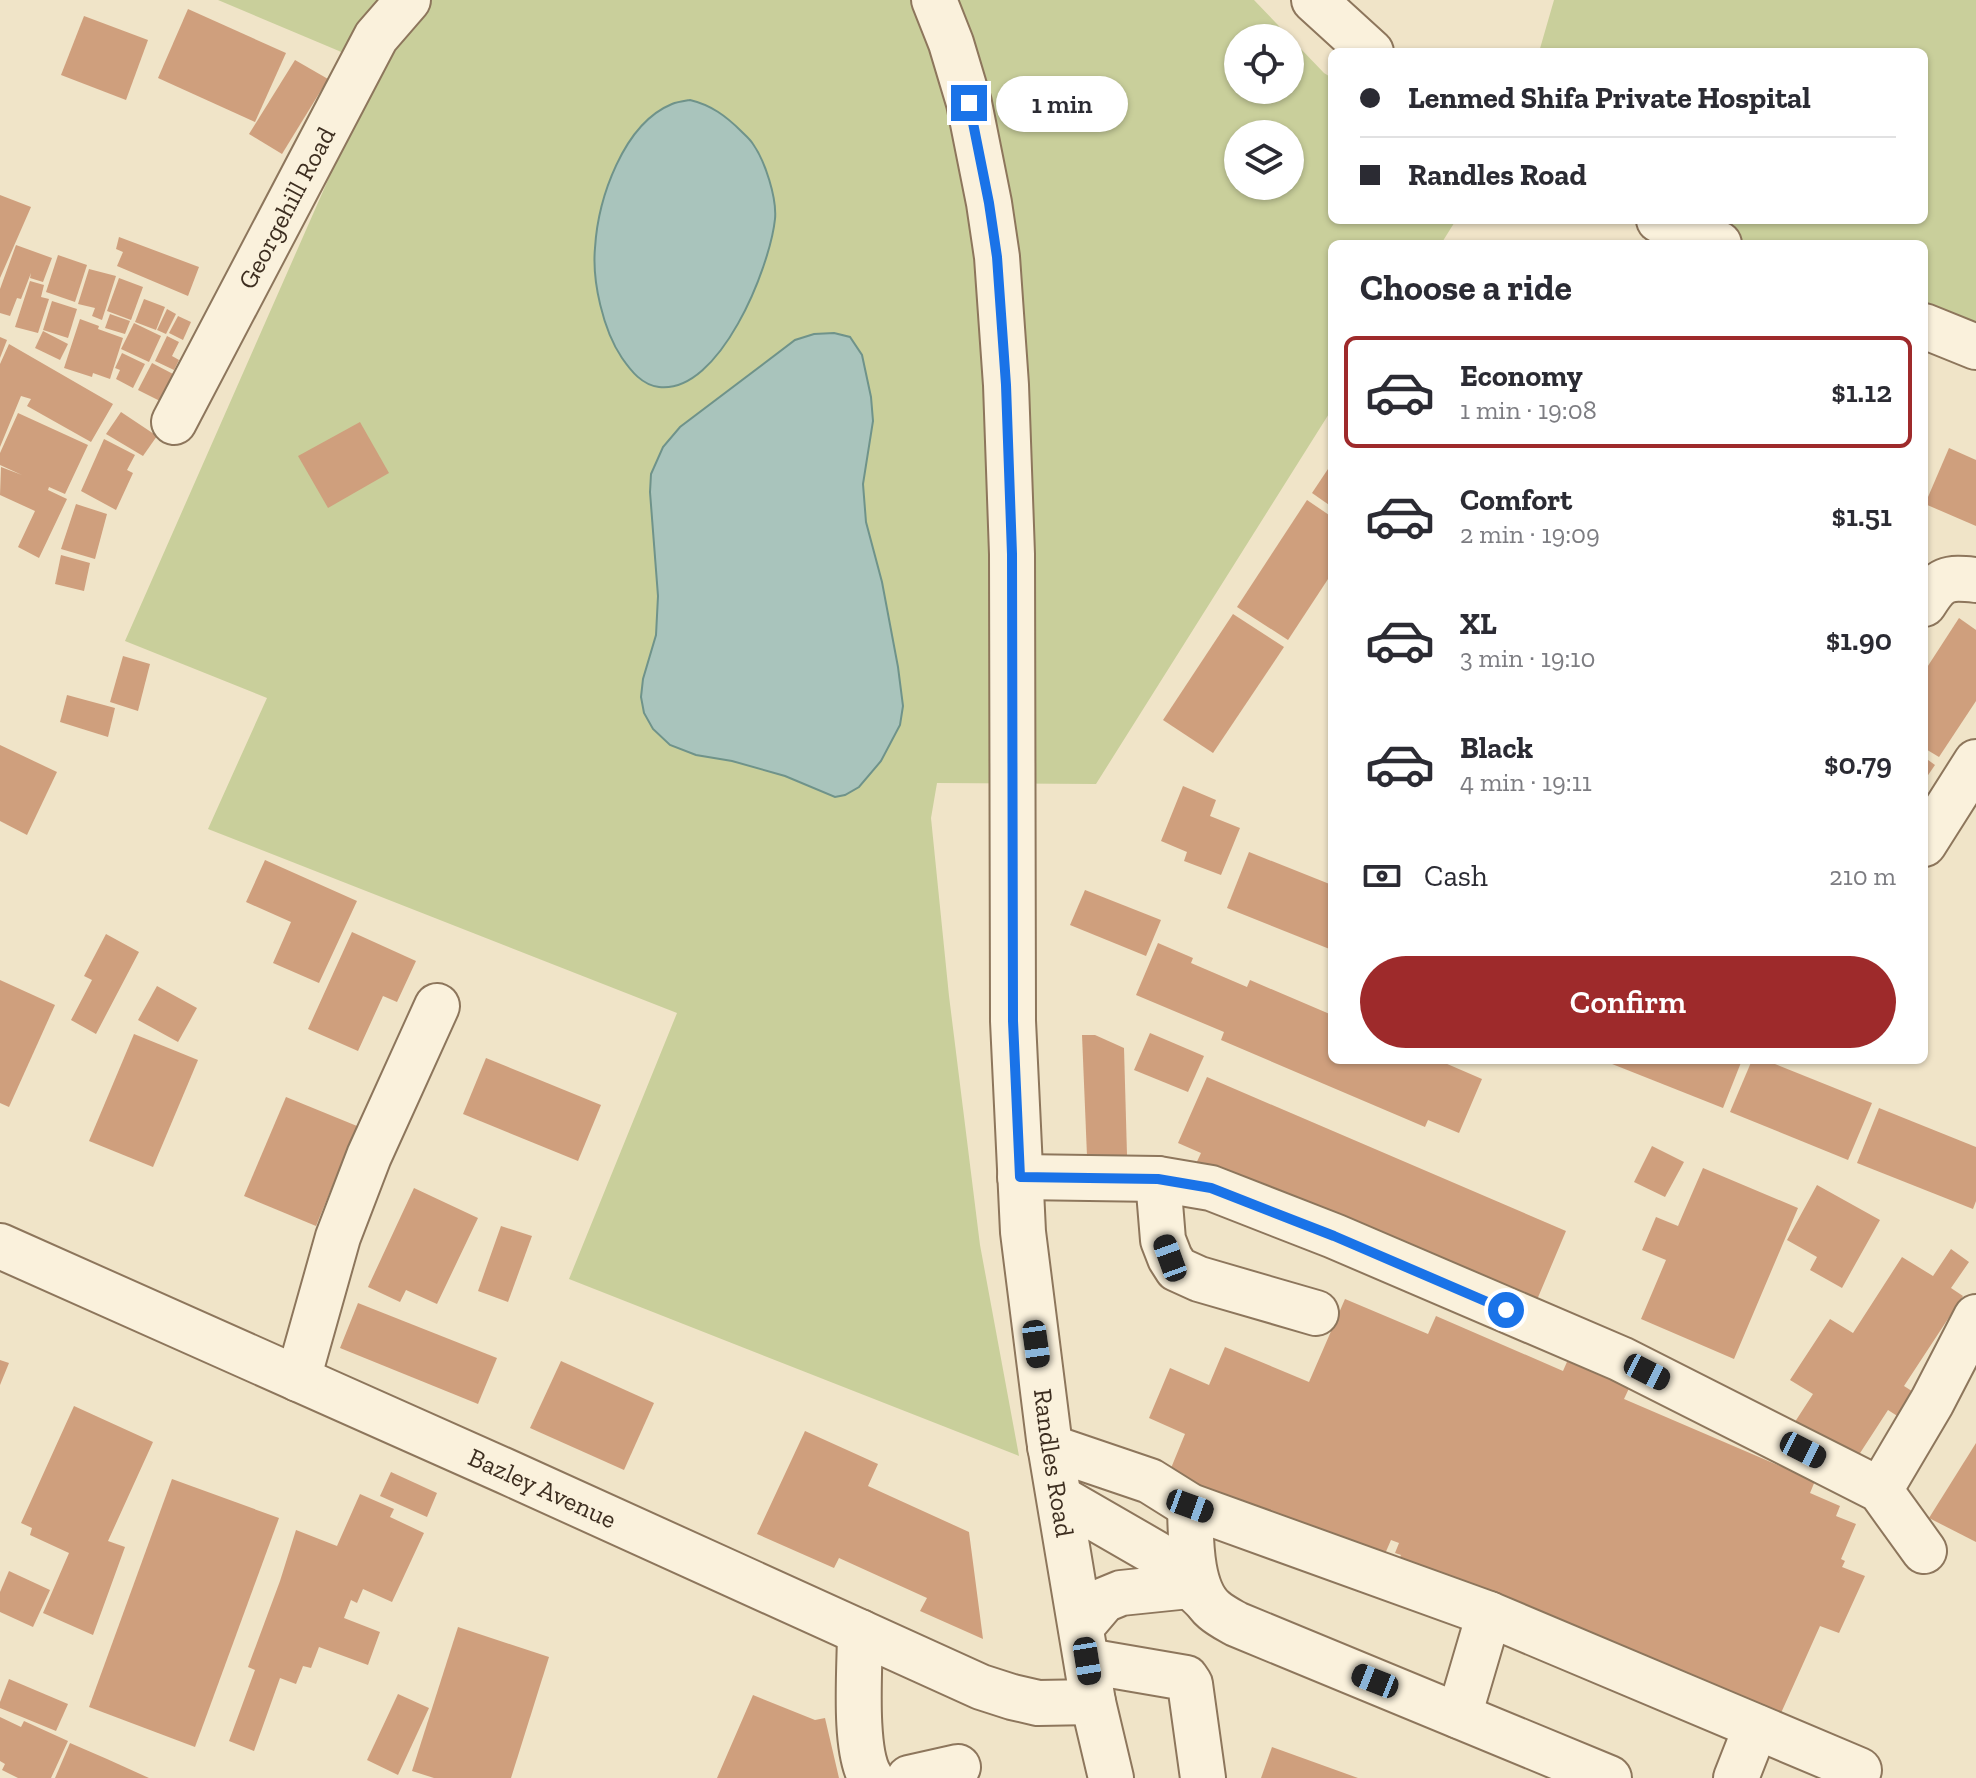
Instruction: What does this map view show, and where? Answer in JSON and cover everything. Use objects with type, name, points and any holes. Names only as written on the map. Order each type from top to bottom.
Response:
[{"type":"street","name":"Georgehill Road","points":[[174,422],[376,37],[408,0]]},
{"type":"street","name":"Randles Road","points":[[934,0],[969,103],[997,257],[1012,554],[1013,1021],[1023,1232],[1050,1447],[1087,1664],[1111,1778]]},
{"type":"street","points":[[1314,0],[1367,48]]},
{"type":"street","points":[[1669,224],[1709,240]]},
{"type":"street","points":[[1928,328],[1976,347]]},
{"type":"street","points":[[1928,598],[1933,590],[1951,578],[1976,580]]},
{"type":"street","points":[[1928,838],[1976,762]]},
{"type":"street","points":[[298,1379],[338,1237],[369,1156],[437,1006]]},
{"type":"street","points":[[1020,1177],[1158,1179],[1211,1188],[1334,1236],[1621,1359],[1880,1490],[1924,1551]]},
{"type":"street","points":[[1158,1179],[1163,1240],[1177,1269],[1199,1279],[1316,1313]]},
{"type":"street","name":"Bazley Avenue","points":[[0,1246],[981,1687],[1038,1703],[1087,1664],[1186,1678],[1190,1684],[1203,1778]]},
{"type":"street","points":[[1880,1490],[1932,1402],[1976,1317]]},
{"type":"street","points":[[1050,1447],[1150,1481],[1190,1506],[1489,1614],[1859,1770]]},
{"type":"street","points":[[1060,1498],[1157,1554],[1214,1610],[1236,1624],[1609,1778]]},
{"type":"street","points":[[1190,1506],[1196,1592]]},
{"type":"street","points":[[1087,1664],[1104,1600],[1121,1593],[1196,1592]]},
{"type":"street","points":[[1459,1716],[1489,1614]]},
{"type":"street","points":[[860,1632],[860,1735],[866,1771],[871,1778]]},
{"type":"street","points":[[1736,1778],[1756,1727]]},
{"type":"street","points":[[909,1778],[958,1767]]},
{"type":"green space","points":[[218,0],[1254,0],[1277,24],[1224,24],[1224,104],[1304,104],[1304,52],[1328,76],[1328,224],[1454,224],[1444,240],[1328,240],[1328,415],[1096,784],[937,783],[931,818],[949,996],[980,1245],[1019,1456],[569,1279],[677,1013],[208,829],[267,698],[125,641],[376,71],[339,51]]},
{"type":"green space","points":[[1554,0],[1976,0],[1976,337],[1928,319],[1928,240],[1724,240],[1682,224],[1928,224],[1928,48],[1540,48]]},
{"type":"water","points":[[690,100],[718,112],[752,142],[769,180],[775,219],[752,295],[721,350],[702,370],[681,384],[659,387],[638,377],[625,363],[609,334],[595,275],[597,229],[608,186],[627,145],[655,114],[672,104]]},
{"type":"water","points":[[834,333],[850,337],[862,355],[871,397],[873,421],[863,484],[866,522],[882,582],[903,706],[900,725],[881,761],[859,787],[835,797],[785,776],[732,761],[696,755],[670,745],[653,729],[644,713],[641,697],[656,635],[658,596],[651,474],[663,447],[680,427],[795,340],[814,334]]},
{"type":"building","points":[[188,9],[286,53],[255,122],[158,78]]},
{"type":"building","points":[[84,16],[148,40],[126,100],[61,75]]},
{"type":"building","points":[[295,60],[328,79],[282,154],[249,134]]},
{"type":"building","points":[[0,195],[31,207],[0,278]]},
{"type":"building","points":[[119,237],[199,267],[188,296],[117,266],[123,252],[116,249]]},
{"type":"building","points":[[16,245],[52,258],[43,282],[30,278],[31,273],[21,299],[17,298],[10,316],[0,313],[0,289]]},
{"type":"building","points":[[58,255],[87,265],[75,302],[46,292]]},
{"type":"building","points":[[89,269],[116,276],[102,320],[92,316],[95,308],[78,304]]},
{"type":"building","points":[[119,278],[143,287],[131,320],[107,311]]},
{"type":"building","points":[[30,281],[44,285],[41,297],[49,299],[38,333],[15,327]]},
{"type":"building","points":[[144,299],[165,307],[156,330],[135,322]]},
{"type":"building","points":[[52,301],[77,309],[68,338],[43,330]]},
{"type":"building","points":[[167,309],[176,314],[166,334],[157,330]]},
{"type":"building","points":[[110,314],[130,321],[125,334],[105,328]]},
{"type":"building","points":[[178,316],[191,322],[183,340],[169,333]]},
{"type":"building","points":[[80,319],[123,338],[110,379],[64,368]]},
{"type":"building","points":[[134,323],[161,336],[149,362],[121,349]]},
{"type":"building","points":[[43,331],[68,344],[60,360],[35,348]]},
{"type":"building","points":[[167,336],[179,342],[172,356],[179,360],[174,370],[155,361]]},
{"type":"building","points":[[0,337],[7,340],[0,358]]},
{"type":"building","points":[[9,344],[113,404],[91,442],[27,406],[31,399],[21,396],[0,447],[0,364]]},
{"type":"building","points":[[122,353],[145,364],[133,388],[116,379],[120,370],[115,368]]},
{"type":"building","points":[[152,363],[175,375],[162,402],[138,390]]},
{"type":"building","points":[[121,412],[157,436],[143,456],[106,434]]},
{"type":"building","points":[[18,413],[88,445],[65,494],[49,487],[48,490],[67,499],[39,558],[18,547],[35,511],[0,495],[1,467],[22,475],[0,465],[0,453]]},
{"type":"building","points":[[360,422],[389,473],[328,508],[298,456]]},
{"type":"building","points":[[104,439],[135,455],[127,470],[133,473],[116,510],[81,491]]},
{"type":"building","points":[[1949,448],[1976,460],[1976,526],[1928,505],[1928,497]]},
{"type":"building","points":[[1328,469],[1328,504],[1312,493]]},
{"type":"building","points":[[1307,500],[1328,514],[1328,579],[1288,640],[1237,607]]},
{"type":"building","points":[[76,504],[107,514],[95,559],[61,549]]},
{"type":"building","points":[[61,555],[90,563],[84,591],[55,584]]},
{"type":"building","points":[[1233,614],[1284,647],[1213,753],[1163,720]]},
{"type":"building","points":[[1959,618],[1976,630],[1976,701],[1939,757],[1928,750],[1928,666]]},
{"type":"building","points":[[123,656],[150,664],[138,711],[110,702]]},
{"type":"building","points":[[67,695],[115,708],[108,737],[60,722]]},
{"type":"building","points":[[0,745],[57,772],[27,835],[0,821]]},
{"type":"building","points":[[1928,760],[1935,765],[1928,775]]},
{"type":"building","points":[[1183,786],[1216,800],[1210,816],[1240,828],[1221,875],[1184,861],[1187,852],[1161,841]]},
{"type":"building","points":[[1249,852],[1328,883],[1328,948],[1227,908]]},
{"type":"building","points":[[265,860],[357,901],[319,983],[273,963],[291,922],[246,902]]},
{"type":"building","points":[[1085,890],[1161,920],[1146,956],[1070,925]]},
{"type":"building","points":[[352,932],[416,961],[397,1002],[383,996],[358,1051],[308,1029]]},
{"type":"building","points":[[106,934],[139,952],[96,1034],[71,1020],[92,980],[84,976]]},
{"type":"building","points":[[1158,943],[1193,958],[1191,963],[1247,987],[1250,980],[1328,1013],[1328,1064],[1447,1064],[1482,1079],[1459,1133],[1428,1120],[1425,1127],[1221,1040],[1224,1032],[1136,995]]},
{"type":"building","points":[[0,980],[55,1005],[9,1107],[0,1103]]},
{"type":"building","points":[[157,986],[197,1008],[178,1042],[138,1020]]},
{"type":"building","points":[[1150,1033],[1204,1056],[1188,1092],[1134,1070]]},
{"type":"building","points":[[134,1034],[198,1060],[153,1167],[89,1141]]},
{"type":"building","points":[[1082,1035],[1095,1035],[1124,1048],[1127,1155],[1087,1156]]},
{"type":"building","points":[[486,1058],[601,1105],[578,1161],[463,1114]]},
{"type":"building","points":[[1612,1064],[1740,1064],[1723,1108]]},
{"type":"building","points":[[1750,1064],[1775,1064],[1872,1103],[1848,1160],[1730,1112]]},
{"type":"building","points":[[1207,1077],[1566,1231],[1531,1314],[1193,1170],[1201,1153],[1178,1143]]},
{"type":"building","points":[[286,1097],[357,1126],[316,1226],[244,1196]]},
{"type":"building","points":[[1879,1108],[1976,1147],[1976,1201],[1973,1209],[1857,1163]]},
{"type":"building","points":[[1652,1146],[1684,1162],[1665,1197],[1634,1182]]},
{"type":"building","points":[[1703,1168],[1798,1208],[1734,1359],[1641,1319],[1666,1260],[1642,1250],[1656,1217],[1678,1226]]},
{"type":"building","points":[[1817,1185],[1880,1220],[1842,1288],[1810,1270],[1817,1257],[1787,1240]]},
{"type":"building","points":[[414,1188],[478,1218],[437,1304],[406,1290],[400,1302],[368,1287]]},
{"type":"building","points":[[501,1226],[532,1236],[508,1302],[478,1291]]},
{"type":"building","points":[[1951,1249],[1969,1262],[1951,1288],[1963,1296],[1904,1386],[1918,1395],[1902,1419],[1888,1410],[1851,1467],[1791,1428],[1813,1394],[1790,1380],[1830,1319],[1853,1333],[1902,1257],[1933,1276]]},
{"type":"building","points":[[1345,1299],[1428,1334],[1436,1316],[1563,1371],[1570,1355],[1632,1382],[1624,1399],[1815,1481],[1810,1493],[1840,1506],[1836,1516],[1856,1524],[1841,1559],[1845,1561],[1842,1567],[1865,1576],[1839,1633],[1820,1626],[1777,1722],[1385,1589],[1401,1555],[1395,1553],[1399,1543],[1391,1540],[1381,1563],[1169,1473],[1185,1434],[1149,1418],[1170,1368],[1209,1385],[1225,1347],[1309,1382]]},
{"type":"building","points":[[358,1303],[497,1358],[478,1404],[340,1348]]},
{"type":"building","points":[[0,1360],[9,1363],[0,1385]]},
{"type":"building","points":[[561,1361],[654,1403],[624,1470],[530,1428]]},
{"type":"building","points":[[74,1406],[153,1442],[108,1541],[125,1547],[93,1635],[43,1613],[69,1553],[30,1535],[32,1528],[21,1523]]},
{"type":"building","points":[[805,1431],[878,1464],[868,1486],[969,1532],[983,1639],[920,1611],[927,1598],[839,1558],[834,1568],[757,1534]]},
{"type":"building","points":[[1976,1443],[1976,1542],[1929,1518]]},
{"type":"building","points":[[391,1472],[437,1493],[427,1517],[380,1496]]},
{"type":"building","points":[[172,1479],[279,1518],[195,1747],[89,1707]]},
{"type":"building","points":[[360,1494],[394,1509],[390,1517],[424,1533],[392,1602],[363,1589],[357,1603],[351,1600],[344,1618],[380,1632],[368,1665],[319,1647],[311,1668],[303,1666],[296,1684],[280,1678],[254,1751],[229,1741],[255,1670],[248,1667],[296,1530],[337,1546]]},
{"type":"building","points":[[9,1571],[50,1590],[33,1627],[0,1612],[0,1592]]},
{"type":"building","points":[[458,1627],[549,1657],[511,1778],[434,1778],[412,1771]]},
{"type":"building","points":[[9,1679],[68,1704],[56,1731],[0,1708]]},
{"type":"building","points":[[398,1694],[429,1708],[398,1775],[367,1760]]},
{"type":"building","points":[[753,1695],[815,1720],[825,1718],[839,1778],[717,1778]]},
{"type":"building","points":[[0,1717],[21,1727],[24,1721],[68,1741],[51,1778],[18,1778],[2,1770],[5,1764],[0,1761]]},
{"type":"building","points":[[70,1743],[107,1759],[149,1778],[55,1778]]},
{"type":"building","points":[[1272,1747],[1358,1778],[1261,1778]]},
{"type":"route","points":[[969,103],[997,257],[1006,385],[1012,554],[1013,1021],[1020,1177],[1158,1179],[1211,1188],[1334,1236],[1506,1310]]}]
